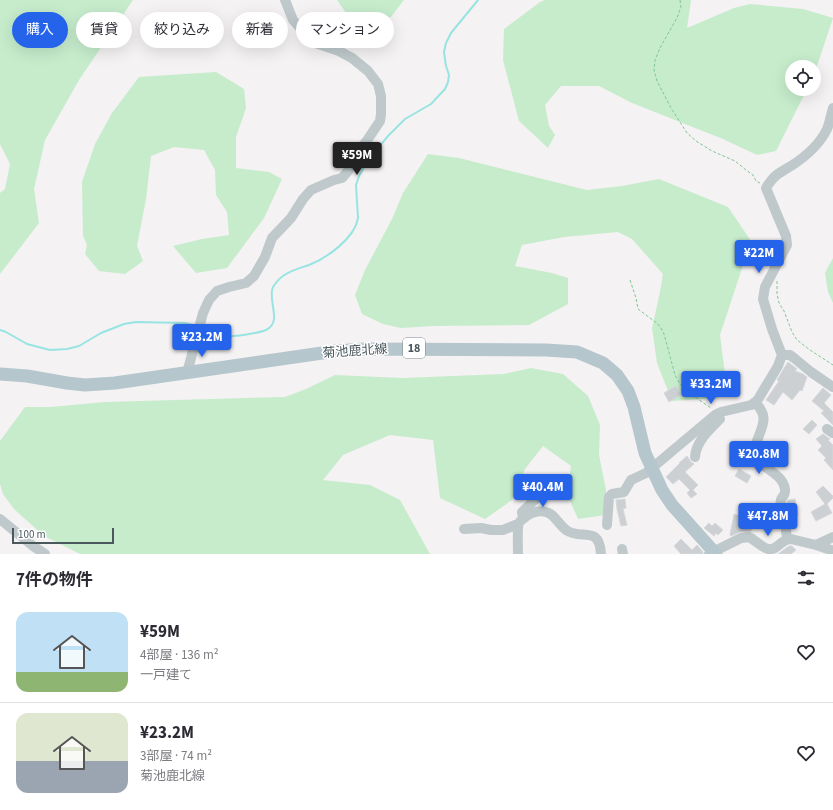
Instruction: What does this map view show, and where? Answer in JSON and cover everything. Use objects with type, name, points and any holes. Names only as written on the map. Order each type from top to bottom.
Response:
[{"type":"main road","name":"菊池鹿北線","points":[[0,374],[27,376],[67,383],[114,383],[336,351],[364,349],[546,350],[577,352],[603,363],[617,375],[628,391],[634,407],[644,453],[662,490],[672,505],[712,553]]},
{"type":"street","points":[[187,373],[203,313],[209,300],[217,291],[246,284],[254,276],[265,257],[272,238],[291,218],[303,199],[311,190],[342,178],[348,171],[355,154],[366,142],[380,121],[381,96],[378,84],[368,71],[352,58],[339,51],[318,44],[309,38],[293,20],[285,0]]},
{"type":"street","points":[[607,525],[609,497],[612,494],[624,492],[631,480],[646,473],[721,412],[751,406],[757,401],[778,366],[782,355],[763,299],[765,287],[787,245],[786,236],[766,188],[777,174],[805,156],[822,139],[828,127],[833,108]]},
{"type":"street","points":[[782,355],[790,355],[833,387]]},
{"type":"street","points":[[755,402],[763,412],[764,420],[755,451],[757,459],[777,475],[783,483],[786,491],[781,500],[788,539]]},
{"type":"street","points":[[695,457],[695,450],[699,443],[714,424],[720,419],[718,414]]},
{"type":"street","points":[[518,554],[522,512],[544,491]]},
{"type":"street","points":[[464,529],[481,528],[503,530],[540,510],[552,515],[565,530],[572,533],[588,534],[594,537],[598,540],[601,554]]},
{"type":"street","points":[[0,519],[45,554]]},
{"type":"street","points":[[712,553],[741,538],[749,537],[770,550],[776,548],[788,539],[831,550],[833,552]]},
{"type":"street","points":[[816,546],[833,537]]},
{"type":"path","points":[[680,0],[681,7],[677,18],[655,60],[654,70],[657,80],[670,108],[687,133],[696,141],[712,151],[735,161],[753,175],[756,181],[766,188]]},
{"type":"path","points":[[771,274],[776,276],[778,281],[777,294],[779,303],[797,340],[833,365]]},
{"type":"path","points":[[630,280],[638,309],[658,324],[664,334],[675,375],[680,384],[718,414]]},
{"type":"green space","points":[[0,0],[133,0],[125,12],[76,12],[76,48],[101,48],[79,80],[45,140],[34,189],[39,223],[0,274],[0,193],[5,189],[10,164],[0,144]]},
{"type":"green space","points":[[337,0],[404,0],[394,13],[345,12]]},
{"type":"green space","points":[[545,0],[691,0],[687,28],[734,8],[750,4],[803,9],[833,18],[819,60],[785,60],[785,96],[804,96],[776,151],[757,155],[723,139],[632,103],[599,86],[561,86],[545,105],[549,126],[555,135],[548,148],[519,121],[503,60],[504,29],[540,2]]},
{"type":"green space","points":[[216,72],[244,89],[246,108],[236,137],[236,168],[269,172],[282,179],[264,218],[227,268],[196,273],[173,246],[202,239],[229,235],[227,212],[216,195],[215,170],[204,150],[174,147],[151,156],[146,199],[137,246],[143,261],[125,274],[99,271],[85,254],[87,245],[83,236],[82,182],[95,144],[112,113],[139,77]]},
{"type":"green space","points":[[428,154],[459,158],[587,190],[622,186],[659,179],[728,207],[751,241],[720,335],[725,374],[718,398],[672,401],[657,363],[652,328],[663,274],[632,239],[618,232],[564,237],[522,245],[515,266],[552,273],[568,278],[568,304],[529,325],[433,326],[401,328],[383,324],[362,314],[355,295],[365,270],[392,219],[403,193]]},
{"type":"green space","points":[[833,258],[833,303],[828,292],[825,273]]},
{"type":"green space","points":[[531,368],[563,374],[588,396],[600,425],[599,455],[606,490],[605,515],[578,519],[567,494],[571,466],[543,446],[525,469],[512,500],[485,519],[440,498],[433,440],[390,435],[343,455],[323,480],[370,485],[400,500],[430,554],[80,554],[44,536],[14,509],[3,494],[0,484],[0,441],[25,407],[51,407],[105,402],[285,397],[335,375],[402,378],[504,374]]},
{"type":"building","points":[[788,362],[797,369],[795,371],[807,377],[802,391],[800,390],[792,400],[783,392],[774,405],[766,400],[779,381],[777,380]]},
{"type":"building","points":[[676,386],[681,395],[669,402],[664,393]]},
{"type":"building","points":[[823,388],[831,395],[824,403],[833,412],[833,425],[821,413],[824,411],[812,401]]},
{"type":"building","points":[[812,420],[817,425],[809,434],[803,429]]},
{"type":"building","points":[[823,434],[830,439],[828,440],[833,445],[833,470],[824,460],[826,458],[818,450],[822,446],[816,439]]},
{"type":"building","points":[[687,456],[694,464],[685,472],[698,485],[693,490],[697,494],[691,498],[687,493],[690,490],[679,479],[673,484],[666,477]]},
{"type":"building","points":[[739,469],[751,476],[747,483],[735,476]]},
{"type":"building","points":[[823,486],[833,496],[827,504],[832,513],[816,521],[811,512],[825,504],[816,492]]},
{"type":"building","points":[[625,499],[626,508],[623,509],[627,525],[621,526],[616,500]]},
{"type":"building","points":[[795,499],[798,515],[790,516],[787,501]]},
{"type":"building","points":[[741,506],[751,507],[749,525],[752,525],[751,531],[740,532],[731,536],[734,514],[740,516]]},
{"type":"building","points":[[709,523],[712,526],[715,523],[723,530],[718,535],[716,533],[714,536],[704,528]]},
{"type":"building","points":[[681,539],[692,550],[697,545],[703,554],[681,554],[674,546]]},
{"type":"building","points":[[789,546],[792,546],[796,550],[791,554],[778,554]]},
{"type":"waterway","points":[[203,328],[227,336],[266,330],[273,322],[272,292],[273,287],[278,281],[289,272],[324,258],[346,240],[352,233],[358,218],[356,185],[359,176],[367,162],[388,136],[405,119],[431,104],[445,89],[449,75],[444,52],[446,43],[451,33],[478,0]]},
{"type":"waterway","points":[[0,330],[27,344],[50,350],[67,349],[79,346],[101,333],[124,324],[136,322],[185,323],[197,326]]}]
